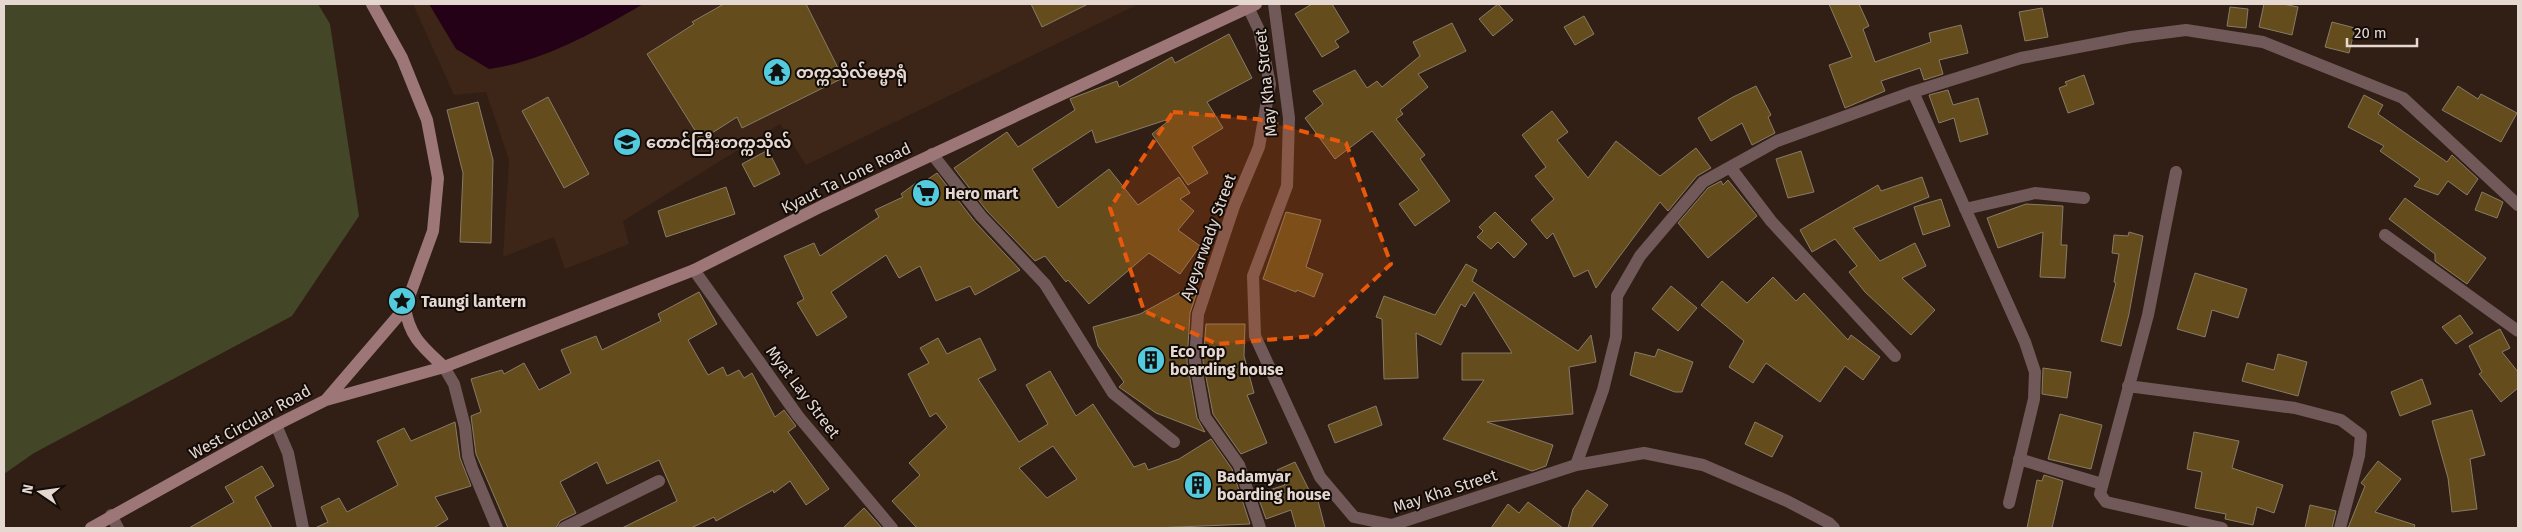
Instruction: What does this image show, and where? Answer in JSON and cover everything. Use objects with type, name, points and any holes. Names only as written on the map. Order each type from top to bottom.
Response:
[{"type":"street","name":"West Circular Road","points":[[90,528],[276,425],[326,400],[405,308],[433,231],[438,178],[427,120],[402,58],[372,4]]},
{"type":"street","name":"May Kha Street","points":[[1274,4],[1289,118],[1287,186],[1253,276],[1255,336],[1320,477],[1354,517],[1392,525],[1576,465],[1644,453],[1703,465],[1787,501],[1829,523],[1834,528]]},
{"type":"street","name":"Kyaut Ta Lone Road","points":[[326,400],[444,367],[694,270],[932,154],[1252,6]]},
{"type":"street","name":"Ayeyarwady Street","points":[[1252,6],[1270,84],[1258,147],[1234,206],[1198,314],[1195,361],[1205,416],[1239,466],[1260,528]]},
{"type":"street","points":[[1576,465],[1603,390],[1616,337],[1617,296],[1640,256],[1703,182],[1777,141],[1913,92],[2021,58],[2131,37],[2186,30],[2263,42],[2403,98],[2518,205]]},
{"type":"street","points":[[1913,92],[2025,342],[2035,372],[2034,399],[2009,503]]},
{"type":"street","points":[[932,154],[981,216],[1044,284],[1114,393],[1174,442]]},
{"type":"street","points":[[1730,167],[1771,221],[1895,356]]},
{"type":"street","points":[[2176,172],[2148,315],[2100,494],[2106,502],[2222,528]]},
{"type":"street","points":[[1965,209],[2035,193],[2084,198]]},
{"type":"street","points":[[2385,235],[2518,331]]},
{"type":"street","name":"Myat Lay Street","points":[[694,270],[798,416],[892,528]]},
{"type":"street","points":[[405,308],[408,325],[415,340],[444,367],[454,384],[465,427],[468,456],[497,528]]},
{"type":"street","points":[[2128,386],[2295,408],[2341,420],[2361,435],[2359,456],[2340,528]]},
{"type":"street","points":[[276,425],[288,453],[303,528]]},
{"type":"street","points":[[2019,459],[2102,484]]},
{"type":"street","points":[[564,528],[659,481]]},
{"type":"street","points":[[111,515],[118,528]]},
{"type":"highlighted area","points":[[1173,112],[1257,119],[1346,143],[1391,264],[1314,336],[1217,344],[1144,311],[1110,208]]},
{"type":"shaded area","name":"တောင်ကြီးတက္ကသိုလ်","points":[[413,4],[1139,4],[806,165],[780,124],[623,221],[629,244],[565,269],[554,237],[503,257],[509,160],[486,92],[454,95]]},
{"type":"shaded area","points":[[429,4],[643,4],[569,44],[530,59],[489,69],[456,49]]},
{"type":"green space","points":[[4,4],[318,4],[330,24],[359,216],[292,316],[34,453],[4,474]]},
{"type":"building","points":[[724,4],[806,4],[843,78],[742,128],[737,117],[701,140],[647,54],[694,24],[692,22]]},
{"type":"building","points":[[1031,4],[1088,4],[1042,27]]},
{"type":"building","points":[[1312,4],[1332,4],[1349,32],[1335,41],[1339,47],[1322,57],[1295,14]]},
{"type":"building","points":[[1498,4],[1513,20],[1493,36],[1479,19]]},
{"type":"building","points":[[1829,4],[1859,4],[1869,26],[1863,29],[1875,62],[1931,42],[1929,33],[1961,25],[1968,53],[1939,60],[1943,74],[1924,80],[1920,68],[1881,81],[1885,91],[1845,108],[1829,65],[1852,57]]},
{"type":"building","points":[[2264,4],[2283,4],[2298,7],[2292,35],[2259,27]]},
{"type":"building","points":[[2230,7],[2248,9],[2246,28],[2227,26]]},
{"type":"building","points":[[2042,8],[2048,37],[2025,41],[2019,12]]},
{"type":"building","points":[[1584,16],[1594,34],[1575,45],[1564,27]]},
{"type":"building","points":[[2332,22],[2355,28],[2349,53],[2325,47]]},
{"type":"building","points":[[1452,23],[1466,51],[1418,74],[1428,87],[1400,110],[1403,114],[1396,119],[1425,155],[1420,159],[1450,201],[1415,226],[1399,204],[1419,190],[1372,131],[1335,159],[1305,118],[1323,104],[1313,91],[1355,70],[1367,88],[1377,81],[1382,87],[1420,56],[1413,42]]},
{"type":"building","points":[[1229,34],[1252,78],[1207,102],[1223,128],[1192,147],[1208,173],[1188,185],[1152,134],[1172,118],[1096,143],[1092,130],[1032,169],[1058,208],[1109,169],[1138,205],[1179,177],[1190,193],[1180,199],[1194,211],[1178,230],[1200,246],[1180,274],[1149,253],[1089,304],[1068,280],[1066,282],[1045,256],[1035,261],[987,211],[954,168],[1007,132],[1018,147],[1075,110],[1070,99],[1117,81],[1119,87],[1172,57],[1175,63]]},
{"type":"building","points":[[2084,75],[2094,104],[2068,113],[2059,88],[2067,85],[2065,82]]},
{"type":"building","points":[[1756,86],[1771,115],[1768,117],[1775,133],[1752,145],[1742,123],[1711,141],[1698,118]]},
{"type":"building","points":[[2458,86],[2478,99],[2481,94],[2517,113],[2501,142],[2442,110]]},
{"type":"building","points":[[1948,90],[1953,105],[1978,98],[1988,134],[1960,142],[1954,118],[1939,123],[1929,95]]},
{"type":"building","points":[[2364,95],[2383,105],[2378,114],[2447,162],[2452,155],[2478,179],[2467,195],[2448,181],[2438,195],[2414,186],[2420,179],[2380,151],[2384,146],[2348,127]]},
{"type":"building","points":[[548,97],[589,174],[564,188],[522,111]]},
{"type":"building","points":[[478,102],[493,160],[491,243],[460,242],[463,173],[447,110]]},
{"type":"building","points":[[1552,111],[1568,132],[1557,140],[1588,178],[1616,141],[1660,176],[1696,148],[1711,168],[1697,176],[1668,211],[1660,202],[1596,288],[1588,270],[1574,277],[1553,233],[1547,239],[1531,220],[1554,199],[1535,176],[1546,167],[1522,135]]},
{"type":"building","points":[[768,150],[780,174],[754,187],[742,164]]},
{"type":"building","points":[[1801,151],[1814,192],[1788,198],[1776,159]]},
{"type":"building","points":[[937,173],[975,222],[1020,270],[975,295],[970,286],[936,301],[920,266],[899,278],[886,255],[831,292],[847,317],[817,336],[797,303],[804,299],[784,256],[814,243],[820,256],[879,217],[875,210],[903,197],[901,194],[916,183],[918,186]]},
{"type":"building","points":[[1922,177],[1929,197],[1853,228],[1880,261],[1915,243],[1926,266],[1902,278],[1935,310],[1911,335],[1865,292],[1849,272],[1857,266],[1835,239],[1812,252],[1800,230],[1878,185],[1881,191]]},
{"type":"building","points":[[1728,180],[1757,216],[1708,258],[1678,223],[1708,188],[1721,181],[1723,185]]},
{"type":"building","points":[[726,187],[735,214],[666,237],[658,211]]},
{"type":"building","points":[[2482,192],[2503,202],[2497,218],[2475,210]]},
{"type":"building","points":[[2405,198],[2486,258],[2467,284],[2435,261],[2435,254],[2389,219]]},
{"type":"building","points":[[1941,199],[1950,226],[1923,235],[1914,207]]},
{"type":"building","points":[[2026,204],[2063,206],[2061,245],[2067,245],[2065,278],[2040,277],[2043,232],[1998,248],[1987,218]]},
{"type":"building","points":[[1286,212],[1321,220],[1306,267],[1323,274],[1314,297],[1263,279]]},
{"type":"building","points":[[1495,212],[1527,244],[1514,258],[1498,242],[1491,249],[1477,237],[1483,231],[1479,227]]},
{"type":"building","points":[[2129,232],[2143,236],[2129,314],[2121,346],[2101,341],[2116,283],[2114,282],[2119,254],[2112,253],[2114,235],[2128,236]]},
{"type":"building","points":[[1466,264],[1477,270],[1472,281],[1578,351],[1591,335],[1596,362],[1569,367],[1573,414],[1487,422],[1553,445],[1546,466],[1532,471],[1443,439],[1484,380],[1462,380],[1462,353],[1512,353],[1474,292],[1465,307],[1461,304],[1441,345],[1416,333],[1418,378],[1384,379],[1382,319],[1376,317],[1384,296],[1435,315]]},
{"type":"building","points":[[2195,273],[2247,289],[2238,318],[2212,310],[2205,337],[2177,329]]},
{"type":"building","points":[[1773,277],[1796,301],[1804,293],[1848,340],[1851,335],[1880,357],[1863,380],[1845,366],[1820,402],[1766,363],[1753,383],[1729,367],[1744,341],[1701,305],[1722,281],[1747,303]]},
{"type":"building","points":[[1671,286],[1697,308],[1678,331],[1652,309]]},
{"type":"building","name":"Eco Top boarding house","points":[[1188,288],[1197,292],[1190,313],[1187,362],[1197,418],[1205,432],[1156,413],[1119,387],[1124,382],[1098,346],[1093,327],[1140,314]]},
{"type":"building","points":[[699,292],[717,324],[688,340],[708,375],[723,367],[727,376],[739,370],[744,378],[752,373],[775,417],[784,410],[796,426],[788,432],[829,489],[806,505],[790,481],[774,493],[773,490],[716,521],[714,517],[691,528],[622,528],[677,501],[659,460],[607,484],[597,462],[560,482],[576,513],[560,521],[556,528],[508,528],[476,454],[471,416],[481,412],[471,379],[502,370],[504,374],[524,363],[539,390],[571,373],[561,350],[596,336],[602,350],[661,321],[658,314]]},
{"type":"building","points":[[2460,315],[2473,333],[2456,344],[2442,327]]},
{"type":"building","points":[[1206,324],[1245,324],[1244,356],[1254,393],[1247,395],[1267,443],[1241,454],[1213,414],[1203,361]]},
{"type":"building","points":[[2500,329],[2510,348],[2502,352],[2518,372],[2518,388],[2501,402],[2479,374],[2482,372],[2469,346]]},
{"type":"building","points":[[938,338],[947,354],[980,338],[996,370],[978,379],[1019,442],[1048,424],[1026,385],[1050,371],[1076,416],[1093,404],[1134,467],[1145,463],[1148,470],[1179,459],[1211,439],[1232,469],[1250,524],[1153,528],[917,528],[892,501],[920,475],[909,463],[947,427],[936,413],[930,417],[908,374],[929,363],[920,348]],"holes":[[[1053,446],[1077,479],[1047,498],[1019,468]]]},
{"type":"building","points":[[1658,349],[1693,362],[1682,392],[1675,392],[1630,375],[1635,352],[1655,357]]},
{"type":"building","points":[[2278,354],[2307,362],[2298,396],[2242,381],[2247,363],[2274,370]]},
{"type":"building","points":[[2043,368],[2071,372],[2067,398],[2042,394]]},
{"type":"building","points":[[2422,379],[2431,404],[2400,416],[2391,392]]},
{"type":"building","points":[[1376,406],[1382,425],[1335,443],[1328,425]]},
{"type":"building","points":[[2472,410],[2485,455],[2470,459],[2477,509],[2452,512],[2448,478],[2432,421]]},
{"type":"building","points":[[2060,414],[2102,425],[2091,469],[2048,459]]},
{"type":"building","points":[[455,422],[460,458],[471,486],[435,497],[448,519],[434,528],[315,528],[328,522],[321,507],[339,498],[347,512],[398,485],[377,441],[404,428],[411,441]]},
{"type":"building","points":[[1755,422],[1783,436],[1772,457],[1745,444]]},
{"type":"building","points":[[2194,432],[2239,441],[2232,468],[2283,485],[2274,513],[2257,507],[2253,525],[2225,519],[2226,514],[2195,508],[2202,472],[2187,469]]},
{"type":"building","points":[[2378,461],[2401,479],[2375,512],[2415,525],[2414,528],[2348,528],[2365,486],[2361,483]]},
{"type":"building","points":[[1295,462],[1313,498],[1317,497],[1325,528],[1296,528],[1291,510],[1266,519],[1257,494],[1285,485],[1277,470]]},
{"type":"building","points":[[262,466],[274,486],[255,497],[272,528],[189,528],[234,502],[225,487]]},
{"type":"building","points":[[2044,475],[2063,481],[2052,528],[2027,528],[2037,480],[2042,481]]},
{"type":"building","points":[[1587,490],[1608,505],[1591,528],[1568,528],[1573,509]]},
{"type":"building","points":[[1528,502],[1563,528],[1491,528],[1508,504],[1519,513]]},
{"type":"building","points":[[2310,505],[2336,511],[2332,528],[2305,528]]},
{"type":"building","points":[[864,508],[882,528],[843,528]]},
{"type":"place","name":"တက္ကသိုလ်ဓမ္မာရုံ","points":[[777,72]]},
{"type":"place","name":"တောင်ကြီးတက္ကသိုလ်","points":[[627,142]]},
{"type":"place","name":"Hero mart","points":[[926,193]]},
{"type":"place","name":"Taungi lantern","points":[[402,301]]},
{"type":"place","name":"Eco Top boarding house","points":[[1151,360]]},
{"type":"place","name":"Badamyar boarding house","points":[[1198,485]]}]
